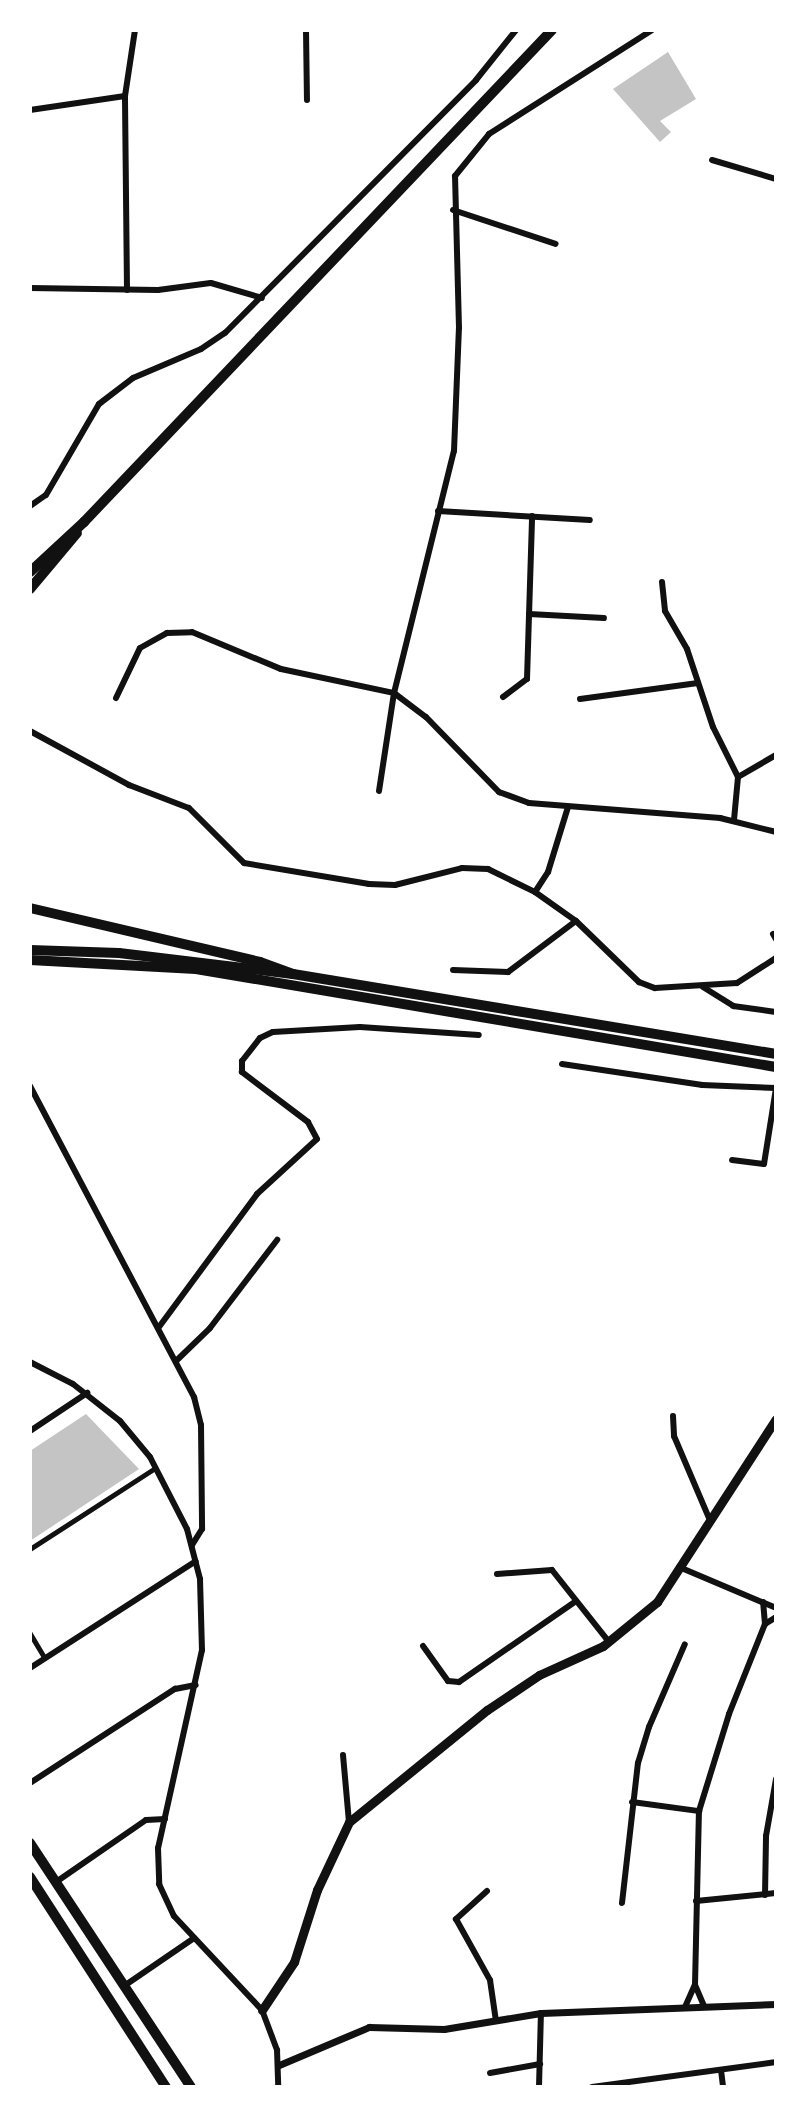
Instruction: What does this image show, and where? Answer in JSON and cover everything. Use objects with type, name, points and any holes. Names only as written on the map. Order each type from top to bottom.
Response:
[{"type":"highway","points":[[30,950],[174,958],[293,974]]},
{"type":"main road","points":[[30,572],[84,522],[552,30]]},
{"type":"main road","points":[[30,589],[84,522]]},
{"type":"main road","points":[[30,908],[260,962],[293,974],[776,1054]]},
{"type":"main road","points":[[30,960],[154,964],[776,1068]]},
{"type":"main road","points":[[30,967],[106,966],[244,980]]},
{"type":"main road","points":[[262,2010],[293,1962],[317,1890],[349,1822],[487,1710],[539,1675],[609,1642],[650,1606],[679,1567],[776,1419]]},
{"type":"main road","points":[[30,1843],[191,2087]]},
{"type":"main road","points":[[30,1877],[166,2087]]},
{"type":"street","points":[[127,290],[125,96],[135,30]]},
{"type":"street","points":[[306,30],[307,100]]},
{"type":"street","points":[[30,506],[38,504],[86,422],[116,389],[201,349],[262,299],[476,80],[516,30]]},
{"type":"street","points":[[379,791],[394,693],[454,452],[459,328],[453,210],[455,176],[489,134],[652,30]]},
{"type":"street","points":[[30,110],[125,96]]},
{"type":"street","points":[[712,160],[776,179]]},
{"type":"street","points":[[453,210],[555,244]]},
{"type":"street","points":[[30,288],[127,290],[211,283],[262,299]]},
{"type":"street","points":[[438,511],[590,520]]},
{"type":"street","points":[[503,697],[527,679],[532,516]]},
{"type":"street","points":[[662,582],[665,611],[687,649],[713,727],[738,777],[734,820]]},
{"type":"street","points":[[529,614],[604,618]]},
{"type":"street","points":[[116,698],[140,648],[151,639],[180,631],[281,669],[394,693],[426,717],[499,792],[529,803],[734,820],[776,832]]},
{"type":"street","points":[[580,699],[698,683]]},
{"type":"street","points":[[30,731],[129,785],[189,808],[244,863],[369,884],[395,884],[476,867],[535,892],[576,921],[639,982],[669,990],[737,983],[776,958]]},
{"type":"street","points":[[738,777],[776,755]]},
{"type":"street","points":[[535,892],[548,872],[568,807]]},
{"type":"street","points":[[453,970],[508,972],[576,921]]},
{"type":"street","points":[[704,987],[714,998],[733,1006],[776,1012]]},
{"type":"street","points":[[159,1327],[257,1194],[317,1139],[308,1122],[242,1072],[243,1061],[260,1038],[273,1032],[360,1027],[479,1035]]},
{"type":"street","points":[[562,1064],[702,1085],[776,1088],[764,1164],[733,1160]]},
{"type":"street","points":[[30,1086],[194,1398],[201,1425],[202,1530],[192,1545]]},
{"type":"street","points":[[176,1361],[209,1328],[277,1240]]},
{"type":"street","points":[[30,1362],[87,1393],[126,1427],[156,1468],[192,1545],[196,1561],[202,1635],[196,1685],[158,1848],[159,1884],[167,1906],[262,2010],[279,2066],[278,2087]]},
{"type":"street","points":[[30,1432],[87,1393]]},
{"type":"street","points":[[673,1416],[674,1436],[709,1518]]},
{"type":"street","points":[[30,1549],[156,1468]]},
{"type":"street","points":[[30,1668],[196,1561]]},
{"type":"street","points":[[679,1567],[776,1608]]},
{"type":"street","points":[[497,1574],[552,1570],[609,1642]]},
{"type":"street","points":[[423,1646],[447,1681],[459,1682],[576,1601]]},
{"type":"street","points":[[685,2007],[695,1985],[699,1811],[729,1714],[765,1624],[764,1602]]},
{"type":"street","points":[[765,1624],[776,1617]]},
{"type":"street","points":[[30,1633],[46,1658]]},
{"type":"street","points":[[622,1903],[632,1802],[649,1727],[685,1644]]},
{"type":"street","points":[[30,1783],[175,1689],[196,1685]]},
{"type":"street","points":[[344,1755],[349,1822]]},
{"type":"street","points":[[765,1895],[766,1836],[776,1779]]},
{"type":"street","points":[[632,1802],[699,1811]]},
{"type":"street","points":[[56,1882],[146,1820],[165,1819]]},
{"type":"street","points":[[487,1891],[456,1919],[490,1980],[496,2021]]},
{"type":"street","points":[[696,1901],[776,1892]]},
{"type":"street","points":[[124,1986],[194,1938]]},
{"type":"street","points":[[695,1985],[704,2006]]},
{"type":"street","points":[[279,2066],[362,2028],[444,2029],[541,2013],[776,2004]]},
{"type":"street","points":[[539,2087],[541,2013]]},
{"type":"street","points":[[592,2087],[627,2085],[776,2062]]},
{"type":"street","points":[[490,2073],[540,2064]]},
{"type":"street","points":[[720,2070],[723,2087]]},
{"type":"building","points":[[668,52],[696,99],[660,121],[671,132],[660,142],[613,89]]},
{"type":"building","points":[[86,1414],[139,1469],[30,1541],[30,1451]]}]
